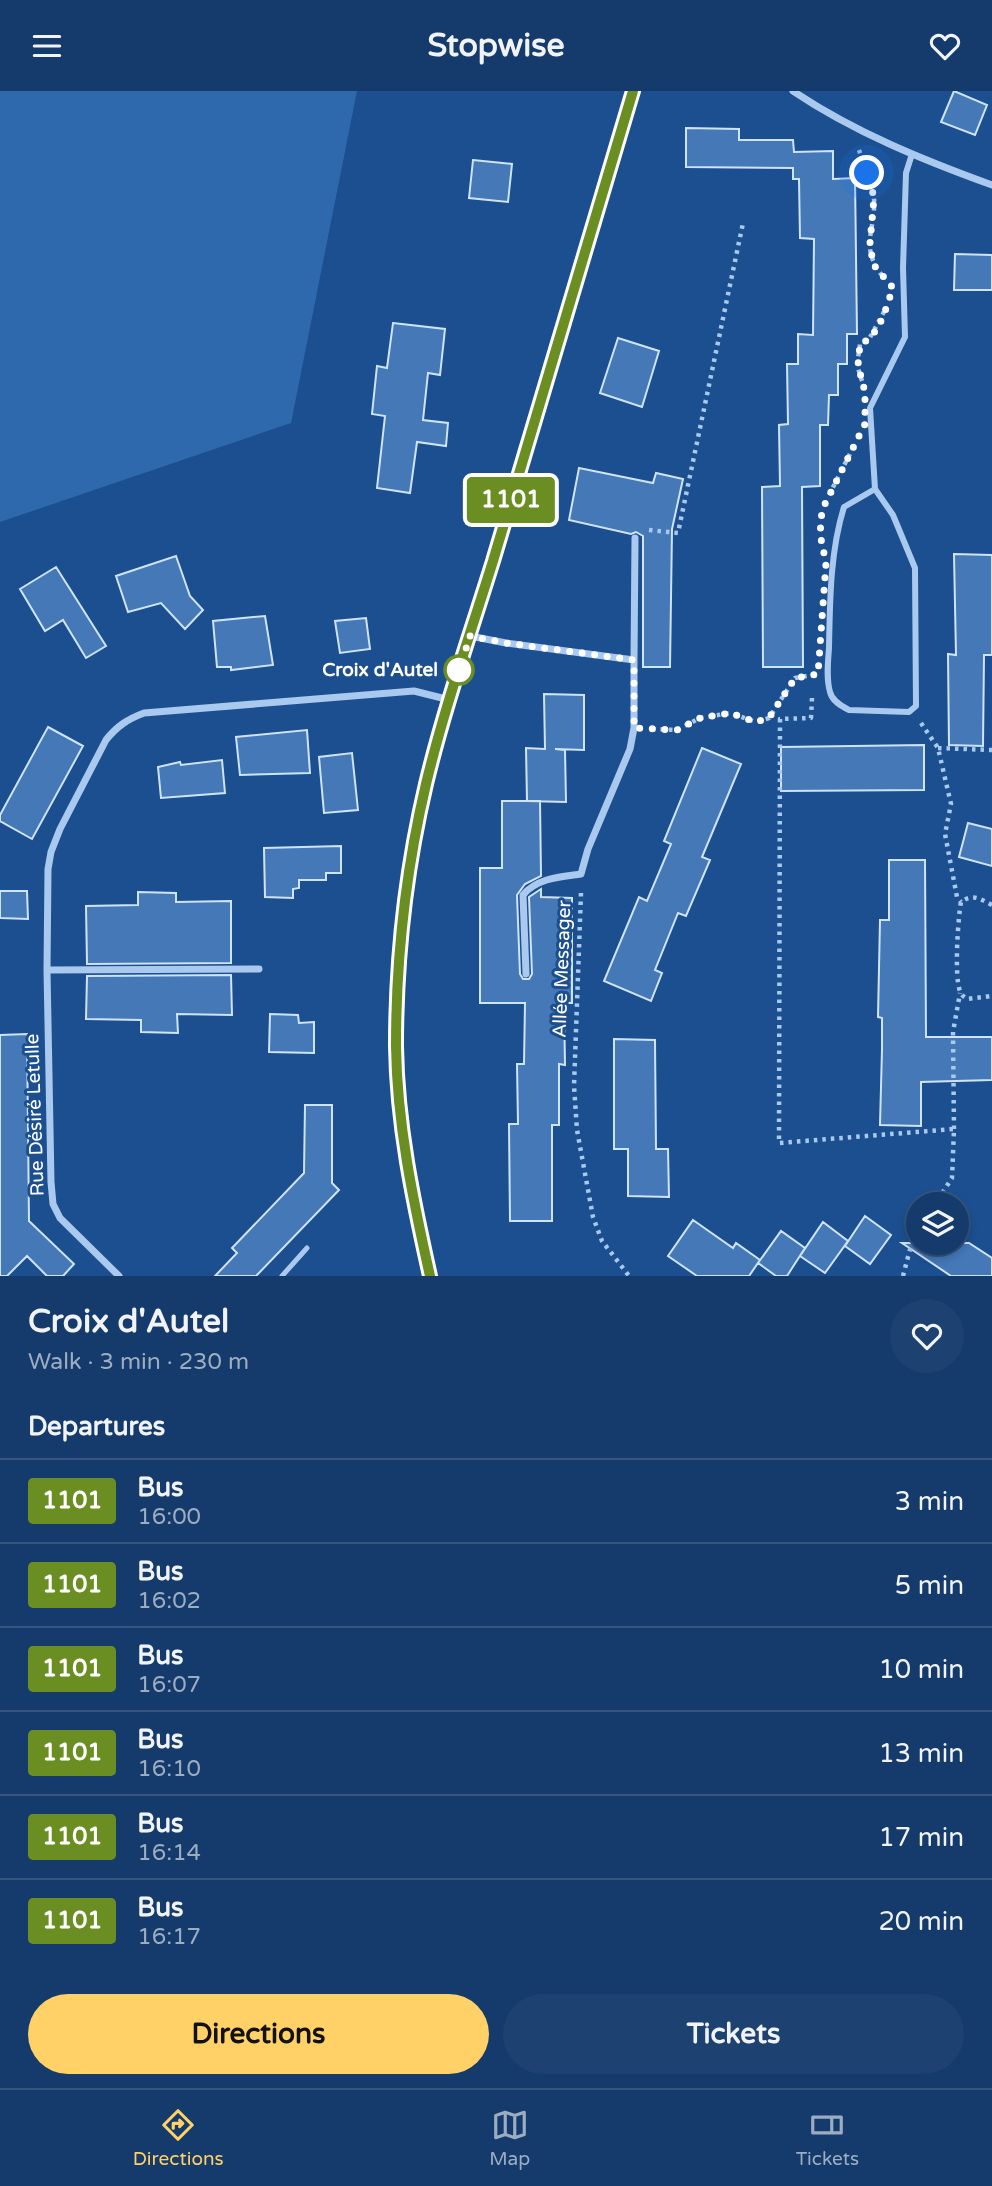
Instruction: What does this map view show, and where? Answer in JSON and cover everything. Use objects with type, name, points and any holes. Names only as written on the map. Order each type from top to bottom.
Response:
[{"type":"street","points":[[430,1276],[399,1117],[396,1046],[400,955],[414,846],[426,783],[450,700],[633,91]]},
{"type":"street","points":[[793,91],[852,125],[912,154],[992,184]]},
{"type":"street","points":[[875,489],[844,507],[838,527],[830,596],[829,689],[832,698],[849,710],[909,712],[916,706],[915,568],[893,515],[875,489],[870,408],[905,337],[906,173],[912,154]]},
{"type":"street","name":"Allée Messager","points":[[582,874],[588,849],[630,749],[634,728],[635,538]]},
{"type":"street","points":[[470,636],[634,660]]},
{"type":"street","name":"Rue Désiré Letulle","points":[[118,1276],[60,1219],[53,1204],[51,1182],[48,869],[60,829],[106,740],[128,719],[144,713],[414,691],[450,700]]},
{"type":"street","points":[[526,974],[523,895],[531,885],[582,874]]},
{"type":"street","points":[[47,969],[259,969]]},
{"type":"lane","points":[[282,1276],[307,1248]]},
{"type":"path","points":[[852,125],[874,197],[870,243],[873,264],[886,280]]},
{"type":"path","points":[[635,538],[644,529],[678,533],[743,223]]},
{"type":"path","points":[[865,392],[858,365],[860,344],[868,341],[881,321],[889,299]]},
{"type":"path","points":[[827,500],[860,435]]},
{"type":"path","points":[[769,718],[795,678],[818,674],[815,684]]},
{"type":"path","points":[[634,728],[677,730],[700,718],[730,713],[756,722],[769,718],[811,718],[812,695]]},
{"type":"path","points":[[913,710],[938,748],[951,804],[945,834],[957,897],[961,902]]},
{"type":"path","points":[[779,719],[779,1143],[954,1129]]},
{"type":"path","points":[[938,748],[992,750]]},
{"type":"path","name":"Allée Messager","points":[[582,874],[574,1086],[577,1130],[593,1217],[602,1241],[629,1276]]},
{"type":"path","points":[[943,1192],[952,1178],[953,1032],[960,993],[958,915],[961,902],[971,896],[992,905]]},
{"type":"path","points":[[960,993],[967,999],[992,996]]},
{"type":"path","points":[[903,1276],[909,1255]]},
{"type":"shaded area","points":[[0,91],[357,91],[291,423],[0,522]]},
{"type":"building","points":[[954,91],[987,105],[975,135],[941,122]]},
{"type":"building","points":[[686,128],[739,129],[739,140],[793,140],[794,152],[833,151],[833,179],[855,178],[857,334],[847,334],[847,364],[838,364],[838,395],[829,395],[828,425],[820,425],[820,486],[802,487],[803,667],[763,667],[762,487],[780,486],[779,425],[788,424],[787,364],[798,364],[798,334],[813,335],[814,239],[800,238],[799,179],[793,179],[793,168],[686,167]]},
{"type":"building","points":[[473,160],[512,164],[508,202],[469,198]]},
{"type":"building","points":[[955,254],[992,255],[992,290],[954,290]]},
{"type":"building","points":[[393,323],[445,329],[440,375],[428,373],[423,420],[448,423],[446,446],[417,442],[410,493],[377,488],[385,416],[372,414],[377,366],[387,368]]},
{"type":"building","points":[[618,338],[659,351],[642,407],[600,393]]},
{"type":"building","points":[[579,468],[653,483],[656,473],[683,479],[672,529],[670,667],[643,667],[643,536],[636,532],[631,534],[569,520]]},
{"type":"building","points":[[954,554],[992,555],[992,655],[984,655],[983,746],[949,745],[948,654],[956,655]]},
{"type":"building","points":[[176,556],[190,596],[203,610],[185,629],[161,603],[128,612],[116,576]]},
{"type":"building","points":[[56,567],[106,646],[86,658],[63,620],[45,631],[20,589]]},
{"type":"building","points":[[265,616],[273,665],[231,670],[231,667],[217,667],[213,621]]},
{"type":"building","points":[[366,618],[370,649],[340,653],[335,621]]},
{"type":"building","points":[[544,694],[584,695],[584,750],[555,749],[565,750],[566,802],[527,801],[526,748],[545,749]]},
{"type":"building","points":[[48,727],[83,746],[32,839],[0,821],[0,815]]},
{"type":"building","points":[[307,730],[310,773],[240,775],[236,737]]},
{"type":"building","points":[[924,745],[924,790],[781,791],[781,747]]},
{"type":"building","points":[[702,748],[741,764],[702,857],[710,860],[686,916],[678,913],[655,970],[662,973],[651,1001],[604,981],[639,897],[647,901],[671,844],[664,841]]},
{"type":"building","points":[[352,753],[358,810],[324,813],[319,757]]},
{"type":"building","points":[[222,760],[225,793],[161,798],[158,767],[180,762],[181,765]]},
{"type":"building","points":[[502,801],[540,801],[541,876],[525,884],[517,895],[520,974],[523,979],[529,979],[532,974],[529,897],[541,889],[541,897],[572,898],[572,1003],[564,1003],[565,1065],[559,1064],[559,1125],[552,1125],[552,1221],[510,1221],[509,1124],[518,1124],[517,1064],[524,1064],[525,1003],[480,1003],[480,868],[502,868]]},
{"type":"building","points":[[968,823],[992,829],[992,866],[959,857]]},
{"type":"building","points":[[341,846],[341,873],[326,873],[326,880],[299,880],[299,888],[293,889],[293,898],[265,897],[264,848]]},
{"type":"building","points":[[889,860],[925,860],[926,1037],[992,1037],[992,1080],[921,1082],[921,1126],[880,1125],[880,920],[889,920]]},
{"type":"building","points":[[0,891],[27,891],[28,919],[0,918]]},
{"type":"building","points":[[138,892],[176,893],[176,902],[231,901],[231,963],[87,964],[86,906],[138,905]]},
{"type":"building","points":[[231,975],[232,1015],[177,1014],[178,1033],[141,1032],[141,1020],[86,1019],[87,976]]},
{"type":"building","points":[[270,1014],[298,1015],[299,1023],[314,1022],[314,1053],[269,1052]]},
{"type":"building","points":[[27,1034],[29,1221],[74,1264],[63,1276],[47,1276],[27,1256],[7,1276],[0,1276],[0,1035]]},
{"type":"building","points":[[614,1039],[655,1040],[656,1149],[668,1149],[669,1197],[628,1196],[628,1149],[614,1149]]},
{"type":"building","points":[[305,1105],[332,1105],[332,1183],[339,1190],[256,1276],[215,1276],[237,1253],[232,1248],[304,1173]]},
{"type":"building","points":[[865,1216],[891,1235],[870,1264],[845,1246]]},
{"type":"building","points":[[693,1220],[733,1248],[736,1243],[760,1260],[749,1276],[697,1276],[668,1256]]},
{"type":"building","points":[[823,1222],[848,1241],[825,1273],[800,1256]]},
{"type":"building","points":[[781,1231],[805,1248],[787,1276],[776,1276],[758,1263]]},
{"type":"building","points":[[969,1243],[992,1258],[992,1276],[951,1276],[920,1255],[969,1255]]},
{"type":"bus line","name":"1101","points":[[430,1276],[399,1117],[396,1046],[400,955],[414,846],[426,783],[633,91]]},
{"type":"place","name":"Croix d'Autel","points":[[459,670]]},
{"type":"route","points":[[459,670],[457,677],[470,636],[634,660],[634,728],[677,730],[700,718],[730,713],[756,722],[769,718],[795,678],[818,674],[826,563],[820,534],[822,510],[865,424],[865,392],[858,365],[860,344],[868,341],[881,321],[893,288],[873,264],[870,243],[874,197],[867,173]]}]
